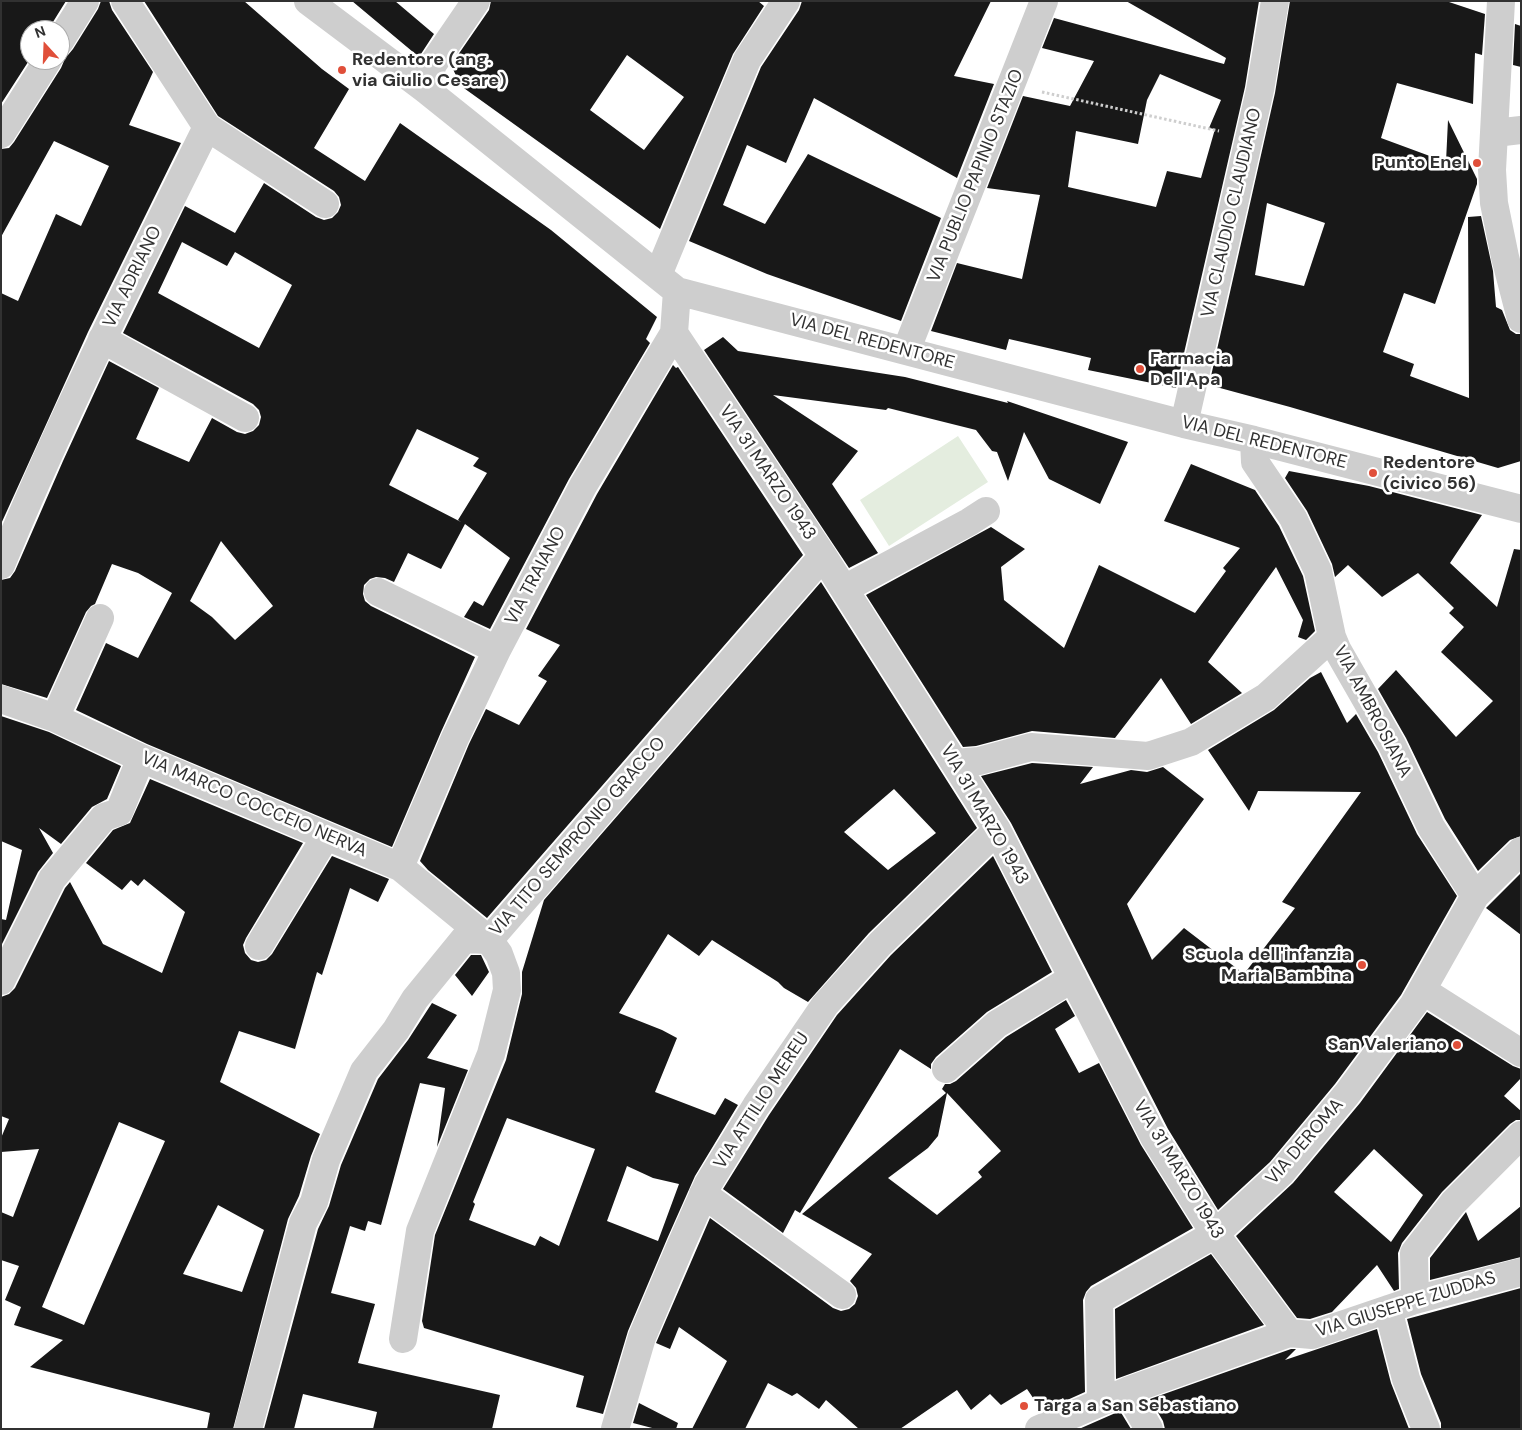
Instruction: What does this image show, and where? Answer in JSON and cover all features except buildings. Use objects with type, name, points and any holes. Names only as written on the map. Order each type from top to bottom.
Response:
[{"type":"street","points":[[70,24],[85,1]]},
{"type":"street","points":[[125,1],[207,127],[325,204]]},
{"type":"street","name":"VIA DEL REDENTORE","points":[[308,1],[425,88],[668,283],[906,351],[1184,424],[1518,502]]},
{"type":"street","points":[[425,88],[433,64],[476,1]]},
{"type":"street","name":"VIA TRAIANO","points":[[400,867],[455,738],[497,650],[583,486],[674,333],[668,283],[747,60],[786,1]]},
{"type":"street","name":"VIA PUBLIO PAPINIO STAZIO","points":[[906,351],[1044,1]]},
{"type":"street","name":"VIA CLAUDIO CLAUDIANO","points":[[1184,424],[1260,90],[1275,1]]},
{"type":"street","points":[[1501,1],[1508,131],[1492,170],[1494,202],[1505,257],[1521,319]]},
{"type":"street","points":[[1,134],[42,70]]},
{"type":"street","name":"VIA ADRIANO","points":[[1,565],[29,496],[102,338],[207,127]]},
{"type":"street","name":"VIA 31 MARZO 1943","points":[[674,333],[823,556],[997,830],[1154,1137],[1215,1234],[1289,1333]]},
{"type":"street","points":[[102,338],[245,418]]},
{"type":"street","name":"VIA AMBROSIANA","points":[[1254,440],[1254,462],[1293,518],[1318,571],[1332,637],[1337,649],[1392,746],[1431,826],[1475,896]]},
{"type":"street","points":[[844,589],[986,511]]},
{"type":"street","name":"VIA TITO SEMPRONIO GRACCO","points":[[248,1429],[303,1223],[314,1202],[326,1160],[364,1070],[396,1030],[415,999],[464,939],[489,940],[823,556]]},
{"type":"street","points":[[378,592],[497,650]]},
{"type":"street","points":[[55,718],[100,618]]},
{"type":"street","points":[[955,763],[979,761],[1031,747],[1148,756],[1192,742],[1266,697],[1332,637]]},
{"type":"street","name":"VIA MARCO COCCEIO NERVA","points":[[1,699],[55,718],[141,758],[400,867],[489,940],[500,954],[506,973],[507,990],[491,1054],[420,1232],[403,1339]]},
{"type":"street","points":[[1,981],[52,879],[104,817],[120,812],[141,758]]},
{"type":"street","name":"VIA ATTILIO MEREU","points":[[615,1429],[642,1337],[703,1194],[756,1106],[825,1005],[880,944],[997,830]]},
{"type":"street","points":[[259,946],[326,836]]},
{"type":"street","name":"VIA DEROMA","points":[[1101,1402],[1099,1300],[1215,1234],[1281,1173],[1347,1094],[1414,1004],[1475,896],[1521,851]]},
{"type":"street","points":[[946,1069],[996,1024],[1073,978]]},
{"type":"street","points":[[1422,990],[1521,1054]]},
{"type":"street","points":[[1415,1300],[1414,1252],[1452,1203],[1521,1135]]},
{"type":"street","points":[[703,1194],[842,1295]]},
{"type":"street","name":"VIA GIUSEPPE ZUDDAS","points":[[1039,1429],[1127,1391],[1289,1333],[1312,1334],[1415,1300],[1521,1272]]},
{"type":"street","points":[[1388,1309],[1406,1379],[1426,1429]]},
{"type":"street","points":[[1127,1391],[1149,1429]]},
{"type":"path","points":[[1012,85],[1249,138]]},
{"type":"shaded area","points":[[958,436],[988,482],[889,546],[860,500]]},
{"type":"place","name":"Redentore (ang. via Giulio Cesare)","points":[[342,70]]},
{"type":"place","name":"Punto Enel","points":[[1477,163]]},
{"type":"place","name":"Farmacia Dell'Apa","points":[[1140,369]]},
{"type":"place","name":"Redentore (civico 56)","points":[[1373,473]]},
{"type":"place","name":"Scuola dell'infanzia Maria Bambina","points":[[1362,965]]},
{"type":"place","name":"San Valeriano","points":[[1457,1045]]},
{"type":"place","name":"Targa a San Sebastiano","points":[[1024,1406]]}]
